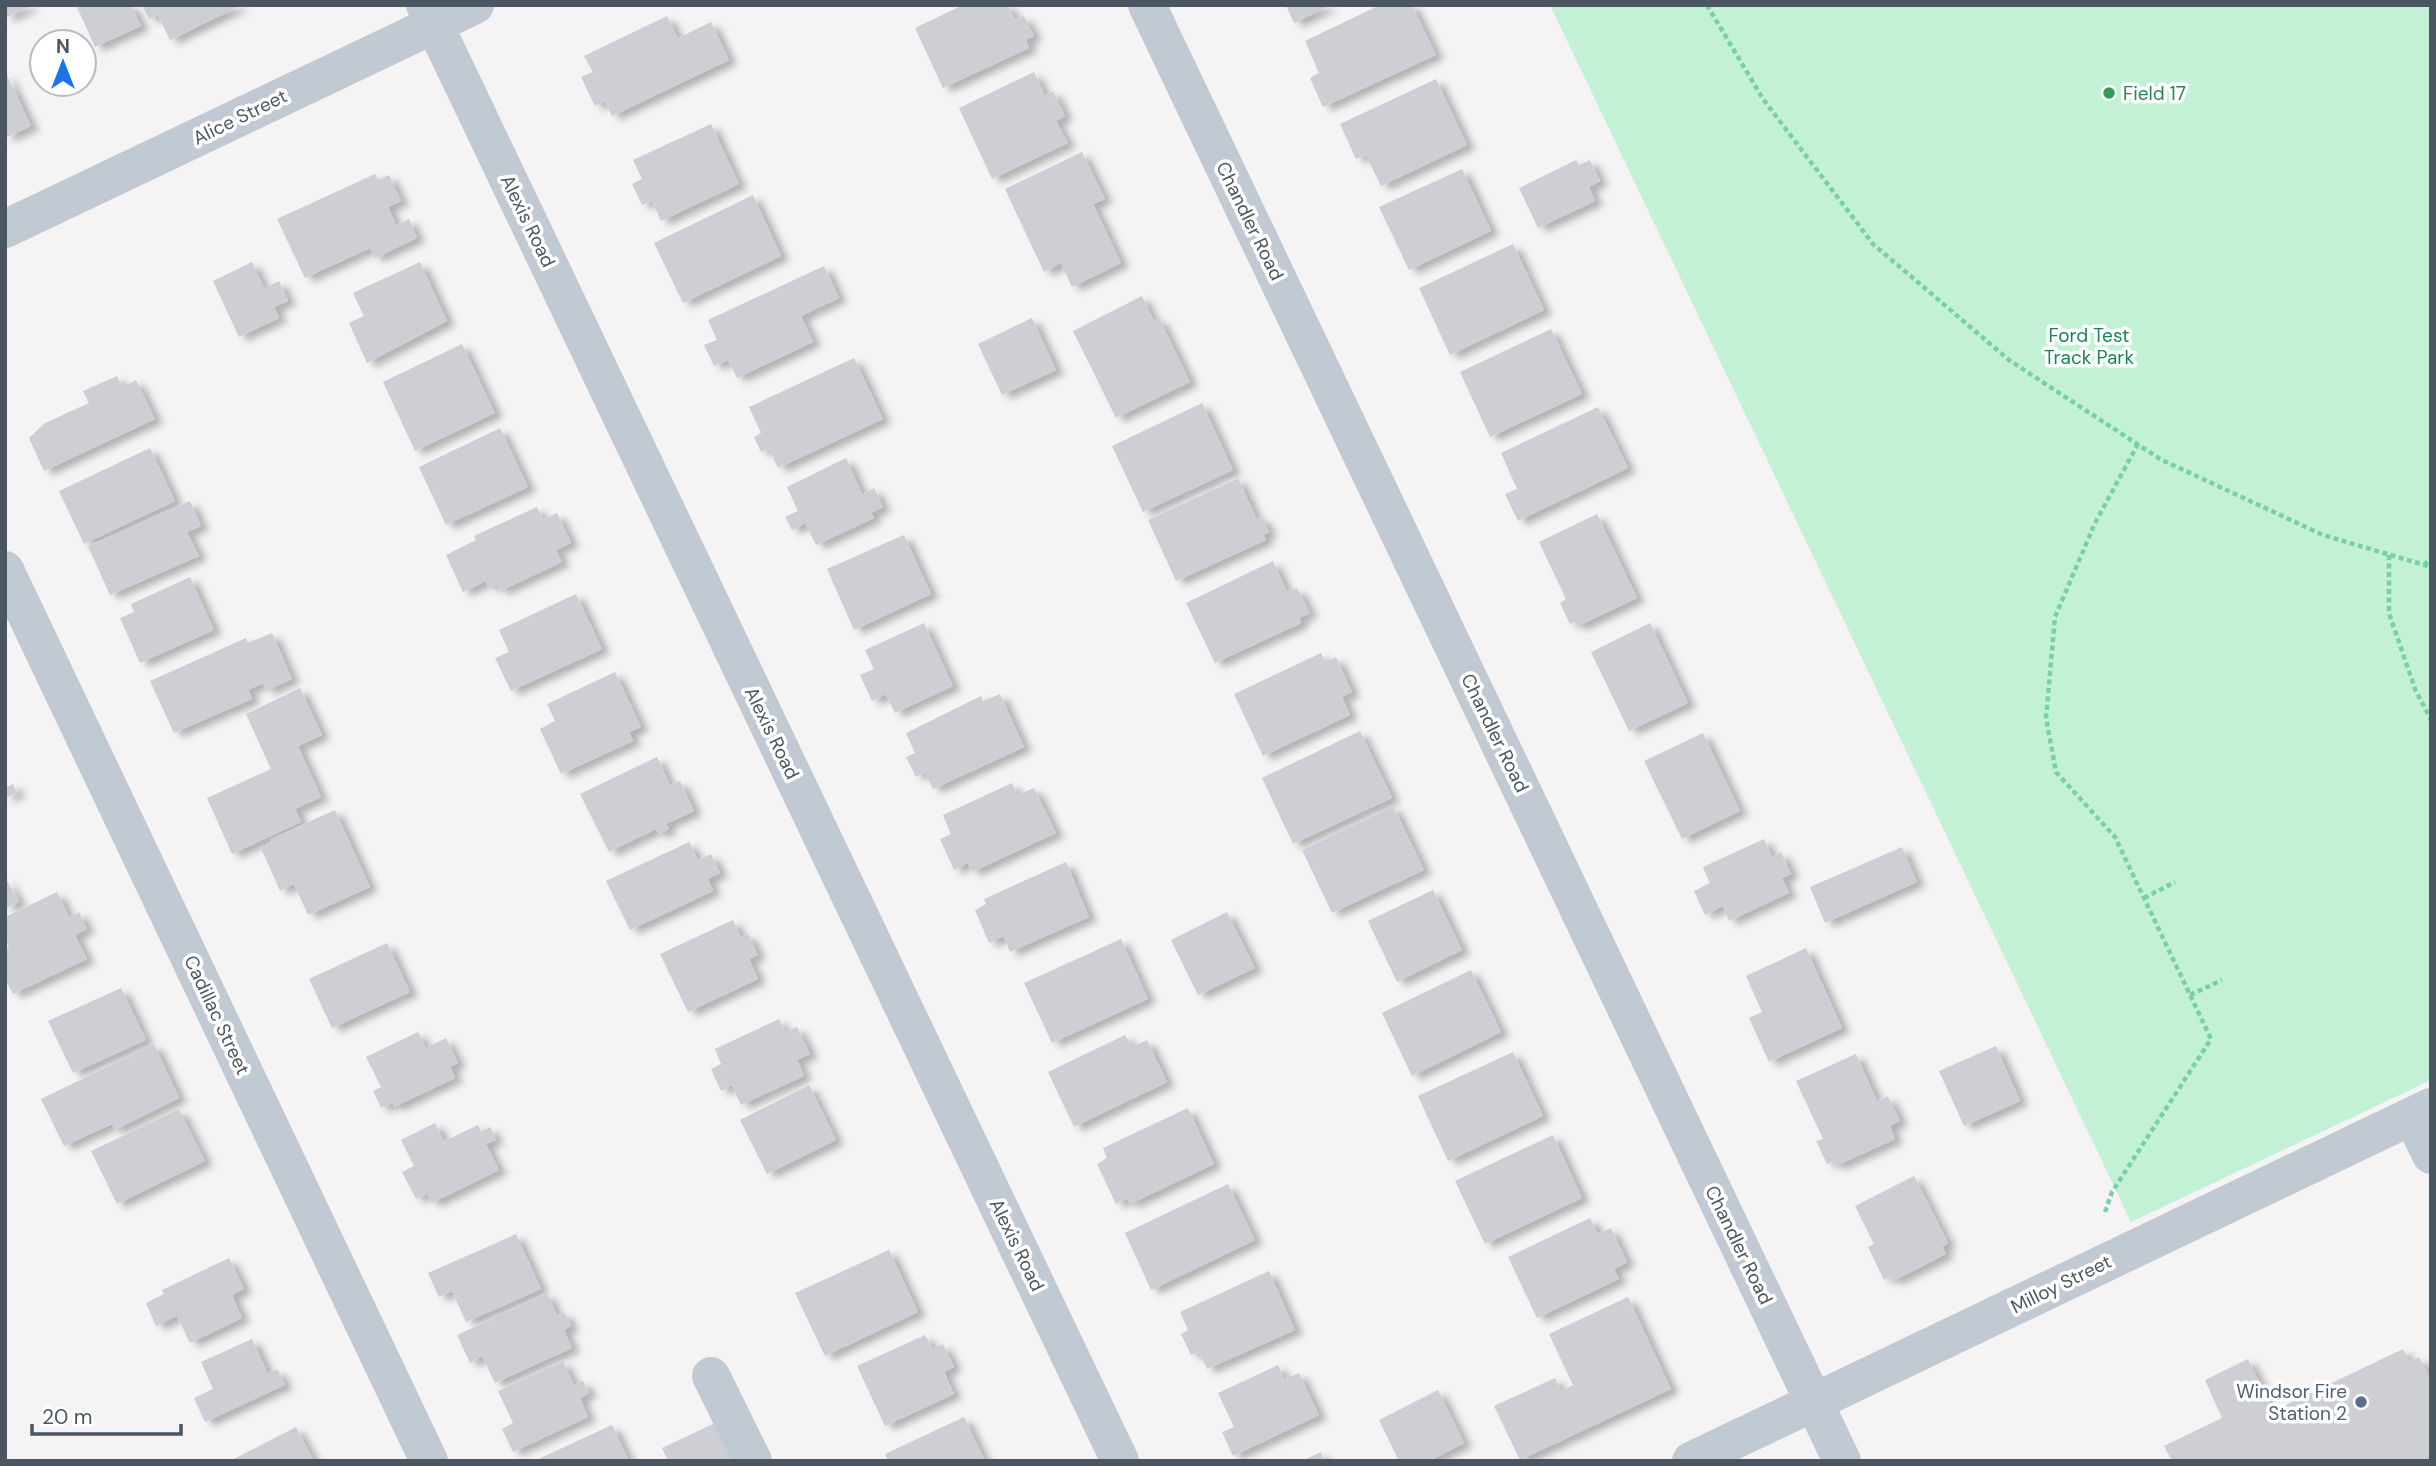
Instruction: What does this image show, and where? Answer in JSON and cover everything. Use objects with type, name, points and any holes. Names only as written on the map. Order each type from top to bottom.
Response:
[{"type":"street","name":"Alice Street","points":[[5,229],[430,15],[475,5]]},
{"type":"street","name":"Chandler Road","points":[[1147,5],[1842,1461]]},
{"type":"street","name":"Alexis Road","points":[[430,15],[1120,1461]]},
{"type":"street","name":"Cadillac Street","points":[[5,569],[429,1461]]},
{"type":"street","name":"Milloy Street","points":[[1691,1461],[2421,1112]]},
{"type":"street","points":[[2421,1112],[2431,1155]]},
{"type":"street","points":[[711,1376],[752,1461]]},
{"type":"path","points":[[1707,5],[1763,99],[1872,244],[2009,360],[2160,459],[2323,536],[2431,567]]},
{"type":"path","points":[[2105,1214],[2112,1192],[2211,1039],[2115,837],[2056,772],[2046,718],[2055,617],[2095,523],[2138,444]]},
{"type":"path","points":[[2389,555],[2389,613],[2415,689],[2431,720]]},
{"type":"path","points":[[2424,565],[2431,558]]},
{"type":"path","points":[[2144,898],[2175,882]]},
{"type":"path","points":[[2190,995],[2222,980]]},
{"type":"green space","name":"Ford Test Track Park","points":[[1550,5],[2431,5],[2431,1080],[2131,1222]]},
{"type":"building","points":[[5,5],[34,5],[5,18]]},
{"type":"building","points":[[76,5],[131,5],[141,26],[98,46],[98,28],[86,28]]},
{"type":"building","points":[[142,5],[242,5],[170,40],[158,15],[149,19]]},
{"type":"building","points":[[963,5],[1008,5],[1015,20],[1024,16],[1034,36],[1026,40],[1029,48],[943,88],[915,28]]},
{"type":"building","points":[[1286,5],[1331,5],[1294,23]]},
{"type":"building","points":[[1380,5],[1412,5],[1436,55],[1323,107],[1310,78],[1319,73],[1305,41]]},
{"type":"building","points":[[667,16],[678,38],[711,22],[729,60],[612,116],[605,101],[595,106],[581,77],[593,72],[584,56]]},
{"type":"building","points":[[5,71],[31,126],[5,138]]},
{"type":"building","points":[[1034,72],[1045,96],[1053,91],[1065,116],[1056,121],[1068,143],[992,179],[959,108]]},
{"type":"building","points":[[1436,79],[1467,145],[1381,186],[1366,155],[1356,159],[1340,124]]},
{"type":"building","points":[[711,124],[739,184],[661,221],[652,201],[642,205],[632,184],[642,179],[633,160]]},
{"type":"building","points":[[1082,152],[1105,199],[1093,204],[1121,263],[1072,287],[1061,263],[1044,272],[1005,189]]},
{"type":"building","points":[[1576,160],[1579,165],[1590,160],[1600,181],[1589,187],[1595,201],[1538,228],[1519,188]]},
{"type":"building","points":[[1462,169],[1491,231],[1409,270],[1379,207]]},
{"type":"building","points":[[375,174],[378,180],[389,175],[401,201],[388,207],[396,225],[409,219],[417,238],[375,258],[370,248],[305,278],[277,219]]},
{"type":"building","points":[[753,195],[781,256],[683,303],[654,243]]},
{"type":"building","points":[[1513,244],[1544,310],[1450,355],[1419,288]]},
{"type":"building","points":[[252,262],[264,288],[279,281],[288,301],[274,307],[279,318],[239,337],[213,281]]},
{"type":"building","points":[[420,262],[447,321],[367,363],[349,323],[364,316],[353,293]]},
{"type":"building","points":[[824,266],[839,298],[801,316],[813,342],[737,378],[728,360],[714,366],[704,345],[717,340],[708,320]]},
{"type":"building","points":[[1142,296],[1154,321],[1159,318],[1190,382],[1116,418],[1073,331]]},
{"type":"building","points":[[1032,318],[1056,370],[1002,395],[978,344]]},
{"type":"building","points":[[1551,329],[1582,394],[1490,437],[1460,372]]},
{"type":"building","points":[[462,344],[495,413],[415,451],[383,382]]},
{"type":"building","points":[[854,358],[883,419],[778,468],[769,448],[761,452],[754,437],[761,433],[749,407]]},
{"type":"building","points":[[117,376],[122,387],[136,380],[155,419],[44,471],[29,438],[45,423],[89,403],[83,391]]},
{"type":"building","points":[[1202,403],[1233,470],[1143,512],[1112,446]]},
{"type":"building","points":[[1598,407],[1628,468],[1518,521],[1505,494],[1517,489],[1501,453]]},
{"type":"building","points":[[500,428],[528,487],[446,525],[419,467]]},
{"type":"building","points":[[150,448],[175,501],[84,544],[59,491]]},
{"type":"building","points":[[846,458],[862,494],[874,488],[883,507],[871,513],[874,518],[816,545],[805,523],[792,530],[785,517],[798,511],[787,487]]},
{"type":"building","points":[[1238,478],[1257,520],[1262,517],[1269,532],[1263,535],[1266,540],[1176,581],[1148,520]]},
{"type":"building","points":[[190,501],[201,526],[187,532],[199,556],[110,595],[88,546]]},
{"type":"building","points":[[537,507],[543,520],[557,513],[571,543],[556,550],[562,562],[500,591],[497,584],[489,588],[486,581],[463,592],[446,555],[476,540],[474,536]]},
{"type":"building","points":[[1597,514],[1637,598],[1578,626],[1576,622],[1570,624],[1560,603],[1566,599],[1539,542]]},
{"type":"building","points":[[904,535],[931,594],[854,630],[827,569]]},
{"type":"building","points":[[1273,561],[1287,592],[1297,588],[1310,613],[1299,618],[1301,623],[1215,663],[1186,603]]},
{"type":"building","points":[[190,577],[214,630],[140,663],[120,618],[134,612],[131,604]]},
{"type":"building","points":[[576,594],[602,649],[511,691],[495,658],[509,652],[499,630]]},
{"type":"building","points":[[924,623],[953,686],[895,713],[886,694],[872,701],[860,675],[874,669],[865,650]]},
{"type":"building","points":[[1650,623],[1688,703],[1629,731],[1591,652]]},
{"type":"building","points":[[272,633],[292,679],[266,691],[263,683],[248,690],[252,699],[174,733],[150,681],[246,638],[248,643]]},
{"type":"building","points":[[1321,653],[1325,662],[1336,657],[1352,692],[1342,697],[1350,715],[1263,756],[1234,694]]},
{"type":"building","points":[[615,672],[641,727],[629,732],[633,741],[561,774],[540,729],[555,721],[547,704]]},
{"type":"building","points":[[300,688],[322,735],[298,746],[321,797],[295,809],[301,822],[232,854],[207,798],[271,769],[246,714]]},
{"type":"building","points":[[1000,694],[1024,747],[933,789],[925,772],[916,777],[906,757],[915,753],[906,733],[981,696],[983,701]]},
{"type":"building","points":[[1360,731],[1392,798],[1293,844],[1262,778]]},
{"type":"building","points":[[1703,733],[1740,811],[1682,839],[1644,761]]},
{"type":"building","points":[[657,757],[670,785],[680,781],[694,811],[666,824],[669,829],[659,834],[656,829],[609,852],[580,794]]},
{"type":"building","points":[[1012,783],[1017,795],[1034,788],[1056,833],[972,872],[968,863],[954,870],[940,839],[951,834],[943,815]]},
{"type":"building","points":[[13,784],[17,793],[5,798],[5,788]]},
{"type":"building","points":[[1393,806],[1424,870],[1332,913],[1302,850]]},
{"type":"building","points":[[335,810],[370,887],[308,915],[294,884],[280,891],[261,848],[272,843],[271,839]]},
{"type":"building","points":[[1764,839],[1772,857],[1781,852],[1791,874],[1782,878],[1789,893],[1729,921],[1723,906],[1705,915],[1694,891],[1710,883],[1703,867]]},
{"type":"building","points":[[689,842],[698,860],[711,854],[720,873],[708,879],[713,891],[630,930],[606,881]]},
{"type":"building","points":[[1902,847],[1917,882],[1825,923],[1810,887]]},
{"type":"building","points":[[1066,862],[1089,917],[1010,952],[1004,936],[989,943],[975,910],[986,904],[984,899]]},
{"type":"building","points":[[5,877],[19,902],[5,909]]},
{"type":"building","points":[[1433,890],[1462,950],[1397,982],[1368,921]]},
{"type":"building","points":[[57,892],[69,917],[79,912],[87,929],[75,935],[87,959],[13,994],[5,979],[5,949],[9,947],[5,938],[5,917]]},
{"type":"building","points":[[1227,912],[1255,968],[1198,995],[1171,940]]},
{"type":"building","points":[[733,920],[741,937],[748,934],[758,955],[749,959],[758,979],[688,1012],[660,954]]},
{"type":"building","points":[[1121,939],[1148,999],[1052,1043],[1024,983]]},
{"type":"building","points":[[387,943],[410,992],[332,1028],[309,979]]},
{"type":"building","points":[[1806,948],[1842,1028],[1769,1062],[1749,1018],[1762,1012],[1746,976]]},
{"type":"building","points":[[1471,970],[1501,1032],[1412,1076],[1382,1013]]},
{"type":"building","points":[[121,988],[146,1040],[73,1073],[48,1021]]},
{"type":"building","points":[[779,1019],[785,1032],[797,1027],[810,1054],[797,1060],[804,1076],[741,1105],[732,1085],[721,1091],[711,1069],[721,1064],[715,1049]]},
{"type":"building","points":[[418,1032],[426,1048],[446,1038],[458,1063],[450,1067],[455,1078],[394,1107],[393,1103],[381,1108],[373,1091],[381,1087],[366,1057]]},
{"type":"building","points":[[1125,1035],[1132,1047],[1147,1040],[1167,1082],[1074,1127],[1048,1072]]},
{"type":"building","points":[[154,1044],[179,1098],[115,1130],[112,1124],[64,1146],[41,1099]]},
{"type":"building","points":[[1996,1046],[2020,1101],[1964,1126],[1939,1071]]},
{"type":"building","points":[[1513,1052],[1543,1116],[1448,1161],[1418,1096]]},
{"type":"building","points":[[1856,1054],[1877,1101],[1888,1096],[1900,1121],[1890,1126],[1895,1139],[1836,1166],[1834,1161],[1827,1164],[1816,1141],[1823,1139],[1796,1081]]},
{"type":"building","points":[[809,1085],[836,1140],[767,1174],[740,1120]]},
{"type":"building","points":[[1188,1108],[1214,1164],[1130,1204],[1127,1198],[1116,1204],[1097,1164],[1107,1158],[1103,1148]]},
{"type":"building","points":[[179,1109],[205,1161],[117,1204],[91,1151]]},
{"type":"building","points":[[435,1123],[444,1141],[478,1125],[481,1132],[490,1127],[496,1140],[486,1144],[499,1170],[432,1203],[427,1194],[416,1199],[402,1172],[414,1166],[401,1140]]},
{"type":"building","points":[[1553,1135],[1582,1198],[1485,1244],[1455,1181]]},
{"type":"building","points":[[1914,1176],[1948,1243],[1942,1247],[1946,1254],[1893,1281],[1891,1276],[1884,1280],[1868,1247],[1874,1244],[1855,1206]]},
{"type":"building","points":[[1228,1184],[1255,1240],[1151,1290],[1125,1233]]},
{"type":"building","points":[[1590,1218],[1598,1234],[1611,1228],[1627,1262],[1614,1269],[1619,1279],[1537,1318],[1508,1257]]},
{"type":"building","points":[[516,1234],[541,1289],[466,1322],[452,1291],[439,1297],[428,1273]]},
{"type":"building","points":[[889,1250],[918,1312],[825,1356],[795,1293]]},
{"type":"building","points":[[229,1258],[244,1289],[232,1295],[242,1318],[190,1343],[177,1316],[156,1326],[146,1303],[164,1294],[162,1290]]},
{"type":"building","points":[[1269,1271],[1295,1330],[1207,1369],[1199,1352],[1191,1355],[1181,1334],[1188,1330],[1180,1312]]},
{"type":"building","points":[[547,1293],[557,1316],[564,1312],[571,1326],[564,1330],[572,1348],[495,1383],[482,1356],[470,1363],[457,1335]]},
{"type":"building","points":[[1628,1297],[1671,1389],[1520,1460],[1494,1406],[1555,1378],[1561,1391],[1573,1385],[1549,1334]]},
{"type":"building","points":[[925,1335],[933,1349],[943,1344],[954,1367],[944,1372],[954,1394],[885,1426],[857,1366]]},
{"type":"building","points":[[252,1339],[268,1374],[277,1369],[285,1385],[205,1422],[194,1398],[213,1389],[201,1362]]},
{"type":"building","name":"Windsor Fire Station 2","points":[[2403,1349],[2410,1362],[2419,1357],[2431,1380],[2431,1461],[2172,1461],[2164,1446],[2222,1418],[2205,1380],[2248,1359],[2273,1411]]},
{"type":"building","points":[[563,1361],[574,1385],[583,1381],[589,1393],[580,1398],[588,1417],[513,1452],[502,1429],[513,1423],[498,1391]]},
{"type":"building","points":[[1278,1365],[1284,1379],[1299,1373],[1319,1415],[1233,1456],[1222,1432],[1234,1427],[1218,1393]]},
{"type":"building","points":[[1438,1390],[1464,1443],[1429,1461],[1399,1461],[1379,1420]]},
{"type":"building","points":[[964,1417],[985,1461],[888,1461],[885,1454]]},
{"type":"building","points":[[717,1422],[735,1461],[668,1461],[662,1448]]},
{"type":"building","points":[[612,1425],[629,1461],[534,1461]]},
{"type":"building","points":[[296,1427],[314,1461],[230,1461]]},
{"type":"building","points":[[1321,1452],[1324,1461],[1302,1461]]},
{"type":"place","name":"Field 17","points":[[2109,93]]},
{"type":"place","name":"Windsor Fire Station 2","points":[[2361,1402]]}]
